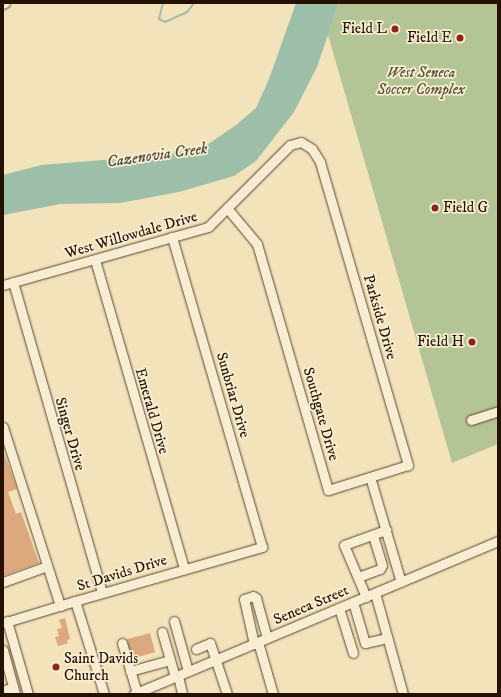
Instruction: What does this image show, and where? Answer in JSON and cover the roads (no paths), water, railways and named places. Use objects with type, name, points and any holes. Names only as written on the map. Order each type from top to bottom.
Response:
[{"type":"street","name":"West Willowdale Drive","points":[[3,285],[208,227],[290,145],[297,142],[305,144]]},
{"type":"street","name":"Parkside Drive","points":[[305,144],[320,162],[408,465],[370,477]]},
{"type":"street","name":"Southgate Drive","points":[[228,208],[257,244],[328,490],[370,477]]},
{"type":"street","name":"Sunbriar Drive","points":[[172,237],[262,547],[247,551]]},
{"type":"street","name":"Emerald Drive","points":[[95,260],[184,569]]},
{"type":"street","name":"Singer Drive","points":[[13,282],[102,593]]},
{"type":"street","points":[[471,420],[498,411]]},
{"type":"street","points":[[3,427],[60,606]]},
{"type":"street","points":[[370,477],[401,582]]},
{"type":"street","points":[[386,530],[344,545],[358,577],[370,595],[387,638],[403,694]]},
{"type":"street","points":[[358,577],[380,569],[382,565],[373,535]]},
{"type":"street","name":"Seneca Street","points":[[136,693],[498,541]]},
{"type":"street","name":"St Davids Drive","points":[[104,694],[75,601],[247,551]]},
{"type":"street","points":[[3,582],[47,566]]},
{"type":"street","points":[[268,638],[256,598],[253,596],[244,598],[256,643],[273,694]]},
{"type":"street","points":[[28,694],[5,622],[75,601]]},
{"type":"street","points":[[353,602],[365,643],[387,638]]},
{"type":"street","points":[[339,608],[353,653]]},
{"type":"street","points":[[174,621],[188,671]]},
{"type":"street","points":[[162,632],[182,694]]},
{"type":"street","points":[[122,643],[136,693]]},
{"type":"street","points":[[196,649],[210,643],[217,659],[227,694]]},
{"type":"street","points":[[3,654],[6,672],[14,691],[3,691]]},
{"type":"street","points":[[130,671],[170,660]]},
{"type":"waterway","points":[[143,3],[149,3]]},
{"type":"waterway","points":[[163,3],[159,19],[165,22],[187,12],[194,3]]},
{"type":"place","name":"Field L","points":[[395,29]]},
{"type":"place","name":"Field E","points":[[460,38]]},
{"type":"place","name":"Field G","points":[[435,208]]},
{"type":"place","name":"Field H","points":[[472,342]]},
{"type":"place","name":"Saint Davids Church","points":[[56,667]]},
{"type":"park label","name":"West Seneca Soccer Complex","points":[[421,80]]},
{"type":"water label","name":"Cazenovia Creek","points":[[157,155]]}]
